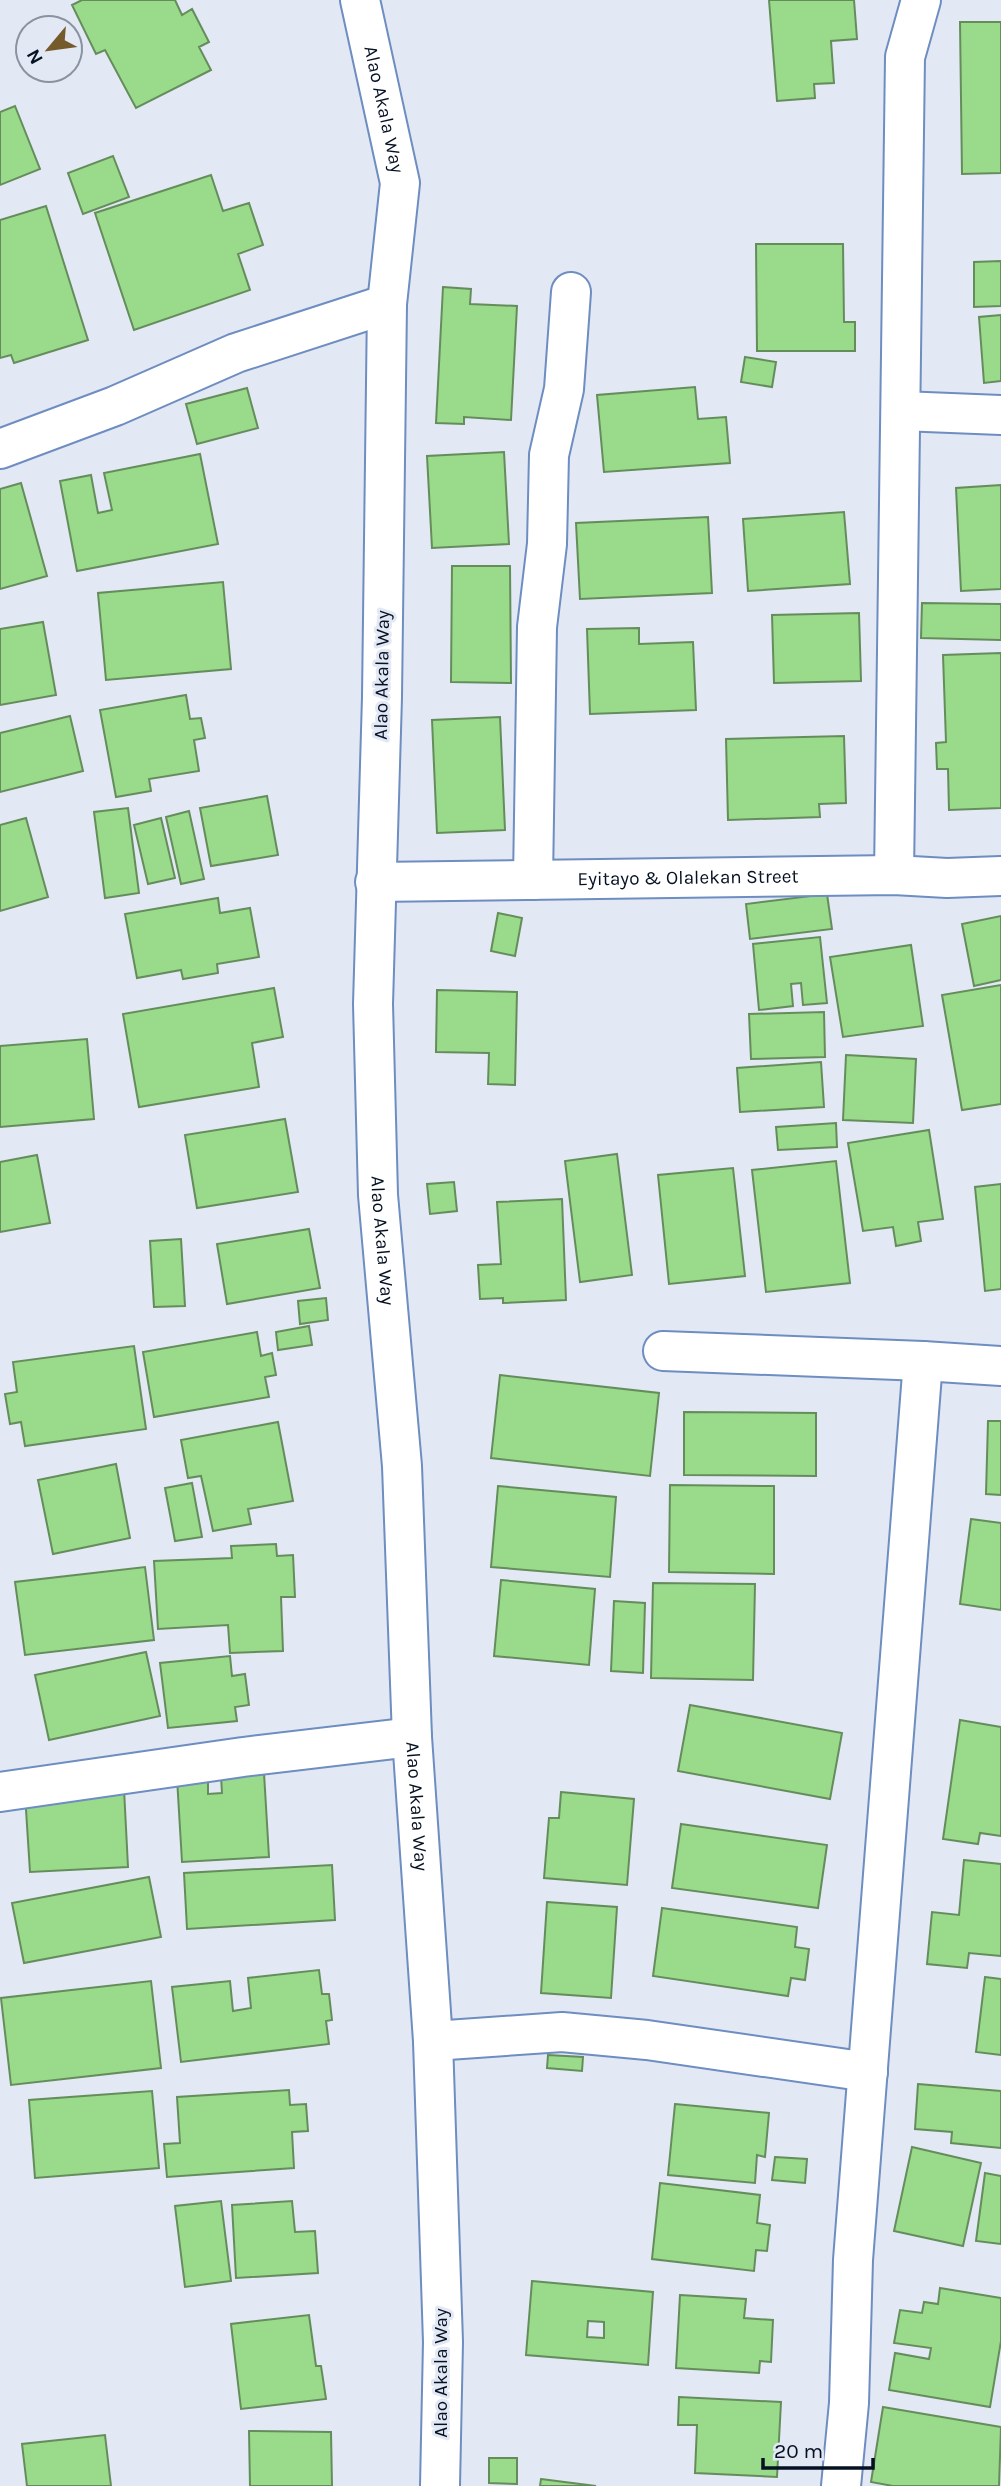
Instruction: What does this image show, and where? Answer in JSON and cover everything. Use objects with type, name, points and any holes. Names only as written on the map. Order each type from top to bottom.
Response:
[{"type":"street","name":"Alao Akala Way","points":[[360,0],[400,183],[387,304],[382,684],[373,1003],[378,1195],[402,1466],[412,1737],[433,2041],[443,2342],[440,2486]]},
{"type":"street","points":[[894,875],[905,57],[921,0]]},
{"type":"street","points":[[533,880],[537,627],[547,544],[549,455],[564,388],[571,292]]},
{"type":"street","points":[[0,449],[115,406],[236,353],[387,304]]},
{"type":"street","points":[[901,411],[1001,415]]},
{"type":"street","name":"Eyitayo & Olalekan Street","points":[[375,882],[1001,876]]},
{"type":"street","points":[[663,1350],[1001,1366]]},
{"type":"street","points":[[841,2486],[849,2403],[853,2260],[923,1361]]},
{"type":"street","points":[[0,1792],[243,1757],[412,1737]]},
{"type":"street","points":[[433,2041],[562,2032],[647,2040],[868,2072]]},
{"type":"building","points":[[82,0],[175,0],[182,15],[192,9],[209,42],[199,47],[211,70],[136,108],[105,50],[96,54],[84,30],[84,14],[76,14],[72,5]]},
{"type":"building","points":[[769,0],[854,0],[857,39],[831,41],[834,83],[814,84],[815,98],[777,101]]},
{"type":"building","points":[[960,22],[1001,22],[1001,173],[962,174]]},
{"type":"building","points":[[15,106],[40,169],[0,185],[0,112]]},
{"type":"building","points":[[113,156],[129,197],[83,214],[68,173]]},
{"type":"building","points":[[211,175],[223,211],[249,203],[263,245],[238,254],[250,290],[134,330],[95,213]]},
{"type":"building","points":[[46,206],[88,340],[14,363],[11,355],[0,358],[0,220]]},
{"type":"building","points":[[756,244],[843,244],[844,322],[855,322],[855,351],[757,351]]},
{"type":"building","points":[[1001,261],[1001,306],[974,307],[974,262]]},
{"type":"building","points":[[443,287],[471,289],[470,304],[517,306],[511,420],[464,417],[464,424],[436,423]]},
{"type":"building","points":[[1001,315],[1001,381],[984,383],[979,317]]},
{"type":"building","points":[[745,357],[776,362],[772,387],[741,382]]},
{"type":"building","points":[[695,387],[698,419],[726,417],[730,463],[604,472],[597,395]]},
{"type":"building","points":[[247,388],[258,428],[197,444],[186,404]]},
{"type":"building","points":[[504,452],[509,544],[432,548],[427,456]]},
{"type":"building","points":[[200,454],[218,544],[77,571],[60,481],[91,475],[98,513],[112,510],[104,473]]},
{"type":"building","points":[[21,483],[47,576],[0,589],[0,489]]},
{"type":"building","points":[[1001,485],[1001,589],[961,591],[956,488]]},
{"type":"building","points":[[844,512],[850,584],[748,591],[743,519]]},
{"type":"building","points":[[708,517],[712,593],[580,599],[576,523]]},
{"type":"building","points":[[452,566],[510,566],[511,683],[451,682]]},
{"type":"building","points":[[223,582],[231,669],[106,680],[98,593]]},
{"type":"building","points":[[922,603],[1001,604],[1001,640],[921,638]]},
{"type":"building","points":[[859,613],[861,681],[774,683],[772,615]]},
{"type":"building","points":[[43,622],[56,695],[0,705],[0,629]]},
{"type":"building","points":[[639,628],[639,644],[693,642],[696,710],[590,714],[587,629]]},
{"type":"building","points":[[1001,653],[1001,808],[949,810],[948,769],[937,769],[936,743],[946,742],[943,655]]},
{"type":"building","points":[[186,695],[190,719],[201,718],[205,738],[194,740],[199,771],[149,779],[151,791],[116,797],[100,710]]},
{"type":"building","points":[[70,716],[83,771],[0,792],[0,733]]},
{"type":"building","points":[[500,717],[505,830],[437,833],[432,720]]},
{"type":"building","points":[[844,736],[846,803],[819,804],[820,817],[728,820],[726,739]]},
{"type":"building","points":[[267,796],[278,855],[211,866],[200,808]]},
{"type":"building","points":[[128,808],[139,893],[105,898],[94,812]]},
{"type":"building","points":[[189,811],[204,879],[181,884],[166,817]]},
{"type":"building","points":[[26,818],[48,897],[0,911],[0,825]]},
{"type":"building","points":[[161,818],[175,878],[148,884],[134,825]]},
{"type":"building","points":[[827,894],[832,929],[750,939],[746,904]]},
{"type":"building","points":[[218,898],[220,913],[250,908],[259,957],[217,964],[218,973],[183,979],[181,970],[137,978],[125,914]]},
{"type":"building","points":[[498,913],[522,918],[515,956],[491,951]]},
{"type":"building","points":[[1001,916],[1001,980],[974,986],[962,924]]},
{"type":"building","points":[[820,937],[827,1003],[803,1005],[801,983],[791,984],[793,1006],[759,1010],[753,944]]},
{"type":"building","points":[[911,945],[923,1026],[843,1037],[830,957]]},
{"type":"building","points":[[1001,985],[1001,1104],[962,1110],[942,995]]},
{"type":"building","points":[[274,988],[283,1037],[252,1043],[259,1087],[139,1107],[123,1014]]},
{"type":"building","points":[[437,990],[517,992],[515,1085],[488,1084],[489,1053],[436,1052]]},
{"type":"building","points":[[824,1012],[825,1057],[751,1059],[749,1014]]},
{"type":"building","points":[[87,1039],[94,1119],[0,1127],[0,1046]]},
{"type":"building","points":[[846,1055],[916,1059],[913,1123],[843,1120]]},
{"type":"building","points":[[821,1062],[824,1107],[740,1112],[737,1068]]},
{"type":"building","points":[[285,1119],[298,1192],[197,1208],[185,1135]]},
{"type":"building","points":[[836,1123],[837,1147],[778,1150],[776,1127]]},
{"type":"building","points":[[929,1130],[943,1219],[918,1222],[921,1241],[896,1246],[893,1227],[863,1231],[848,1143]]},
{"type":"building","points":[[617,1154],[632,1275],[580,1282],[565,1161]]},
{"type":"building","points":[[37,1155],[50,1223],[0,1232],[0,1162]]},
{"type":"building","points":[[836,1161],[850,1283],[766,1292],[752,1170]]},
{"type":"building","points":[[733,1168],[745,1276],[669,1284],[658,1175]]},
{"type":"building","points":[[454,1182],[457,1211],[430,1214],[427,1184]]},
{"type":"building","points":[[1001,1184],[1001,1289],[985,1291],[975,1187]]},
{"type":"building","points":[[562,1199],[566,1300],[503,1303],[503,1298],[480,1299],[478,1265],[501,1264],[497,1202]]},
{"type":"building","points":[[309,1229],[320,1288],[227,1304],[217,1244]]},
{"type":"building","points":[[181,1239],[185,1306],[154,1307],[150,1241]]},
{"type":"building","points":[[326,1298],[328,1320],[300,1324],[298,1301]]},
{"type":"building","points":[[309,1326],[312,1345],[278,1350],[276,1332]]},
{"type":"building","points":[[257,1332],[261,1356],[272,1353],[276,1375],[265,1377],[269,1397],[154,1417],[143,1352]]},
{"type":"building","points":[[134,1346],[146,1429],[25,1446],[21,1422],[10,1424],[5,1394],[17,1392],[13,1362]]},
{"type":"building","points":[[500,1375],[659,1393],[650,1476],[491,1458]]},
{"type":"building","points":[[684,1412],[816,1413],[816,1476],[684,1475]]},
{"type":"building","points":[[988,1421],[1001,1421],[1001,1495],[986,1494]]},
{"type":"building","points":[[278,1422],[293,1501],[248,1509],[251,1524],[213,1531],[201,1476],[188,1478],[181,1440]]},
{"type":"building","points":[[116,1464],[130,1538],[53,1554],[38,1480]]},
{"type":"building","points":[[192,1483],[202,1537],[175,1541],[165,1488]]},
{"type":"building","points":[[670,1485],[774,1486],[774,1574],[669,1572]]},
{"type":"building","points":[[498,1486],[616,1497],[610,1577],[491,1567]]},
{"type":"building","points":[[971,1519],[1001,1523],[1001,1610],[960,1604]]},
{"type":"building","points":[[276,1544],[277,1556],[293,1555],[295,1597],[281,1597],[283,1651],[230,1653],[228,1625],[158,1629],[154,1561],[232,1558],[231,1546]]},
{"type":"building","points":[[145,1567],[154,1640],[25,1655],[15,1582]]},
{"type":"building","points":[[501,1580],[595,1589],[589,1665],[494,1656]]},
{"type":"building","points":[[653,1583],[755,1584],[753,1680],[651,1678]]},
{"type":"building","points":[[614,1601],[645,1603],[643,1673],[611,1671]]},
{"type":"building","points":[[146,1652],[160,1716],[49,1740],[35,1675]]},
{"type":"building","points":[[230,1656],[232,1676],[245,1674],[249,1705],[235,1707],[237,1721],[168,1728],[160,1663]]},
{"type":"building","points":[[690,1705],[842,1733],[830,1799],[678,1771]]},
{"type":"building","points":[[960,1720],[1001,1727],[1001,1836],[980,1833],[978,1844],[943,1839]]},
{"type":"building","points":[[264,1773],[269,1857],[182,1862],[177,1778],[208,1777],[208,1794],[222,1793],[221,1776]]},
{"type":"building","points":[[124,1789],[128,1867],[30,1872],[25,1794]]},
{"type":"building","points":[[561,1792],[634,1799],[627,1885],[544,1878],[549,1818],[559,1818]]},
{"type":"building","points":[[681,1824],[827,1845],[818,1908],[672,1888]]},
{"type":"building","points":[[964,1860],[1001,1864],[1001,1956],[969,1953],[967,1968],[927,1964],[932,1912],[959,1915]]},
{"type":"building","points":[[332,1865],[335,1920],[187,1929],[184,1873]]},
{"type":"building","points":[[149,1877],[161,1937],[24,1963],[12,1903]]},
{"type":"building","points":[[547,1902],[617,1907],[611,1998],[541,1993]]},
{"type":"building","points":[[662,1908],[797,1927],[795,1947],[809,1949],[805,1980],[791,1978],[788,1996],[653,1976]]},
{"type":"building","points":[[319,1970],[322,1994],[329,1994],[332,2020],[326,2021],[329,2044],[181,2062],[172,1987],[230,1981],[233,2011],[251,2008],[248,1978]]},
{"type":"building","points":[[985,1977],[1001,1979],[1001,2055],[976,2052]]},
{"type":"building","points":[[151,1981],[161,2068],[11,2085],[1,1998]]},
{"type":"building","points":[[548,2055],[583,2057],[582,2071],[547,2068]]},
{"type":"building","points":[[918,2084],[1001,2091],[1001,2148],[951,2143],[952,2132],[915,2129]]},
{"type":"building","points":[[289,2090],[290,2105],[306,2104],[308,2131],[292,2132],[294,2168],[167,2177],[164,2144],[180,2143],[177,2097]]},
{"type":"building","points":[[152,2091],[159,2168],[35,2178],[29,2100]]},
{"type":"building","points":[[675,2104],[769,2113],[765,2157],[757,2155],[755,2183],[668,2175]]},
{"type":"building","points":[[912,2147],[981,2163],[963,2246],[894,2231]]},
{"type":"building","points":[[775,2157],[807,2159],[805,2183],[772,2180]]},
{"type":"building","points":[[985,2173],[1001,2176],[1001,2244],[976,2241]]},
{"type":"building","points":[[660,2183],[760,2195],[757,2223],[770,2225],[767,2251],[756,2250],[754,2271],[652,2259]]},
{"type":"building","points":[[221,2201],[231,2281],[185,2287],[175,2206]]},
{"type":"building","points":[[292,2201],[295,2232],[315,2231],[318,2273],[236,2278],[232,2205]]},
{"type":"building","points":[[532,2281],[653,2292],[648,2365],[526,2355]],"holes":[[[588,2321],[604,2322],[604,2338],[587,2337]]]},
{"type":"building","points":[[940,2288],[1001,2298],[1001,2341],[990,2407],[889,2390],[895,2353],[929,2359],[931,2348],[894,2343],[900,2310],[922,2313],[924,2302],[938,2304]]},
{"type":"building","points":[[680,2295],[746,2299],[744,2318],[773,2320],[771,2362],[760,2361],[759,2373],[676,2368]]},
{"type":"building","points":[[309,2315],[316,2366],[321,2366],[326,2399],[241,2409],[231,2324]]},
{"type":"building","points":[[679,2397],[781,2402],[777,2477],[695,2473],[697,2425],[678,2425]]},
{"type":"building","points":[[883,2407],[1001,2427],[999,2486],[893,2486],[871,2482]]},
{"type":"building","points":[[249,2431],[331,2432],[332,2486],[250,2486]]},
{"type":"building","points":[[105,2435],[111,2486],[27,2486],[22,2444]]},
{"type":"building","points":[[489,2458],[517,2458],[517,2484],[489,2483]]},
{"type":"building","points":[[541,2479],[596,2486],[540,2486]]}]
